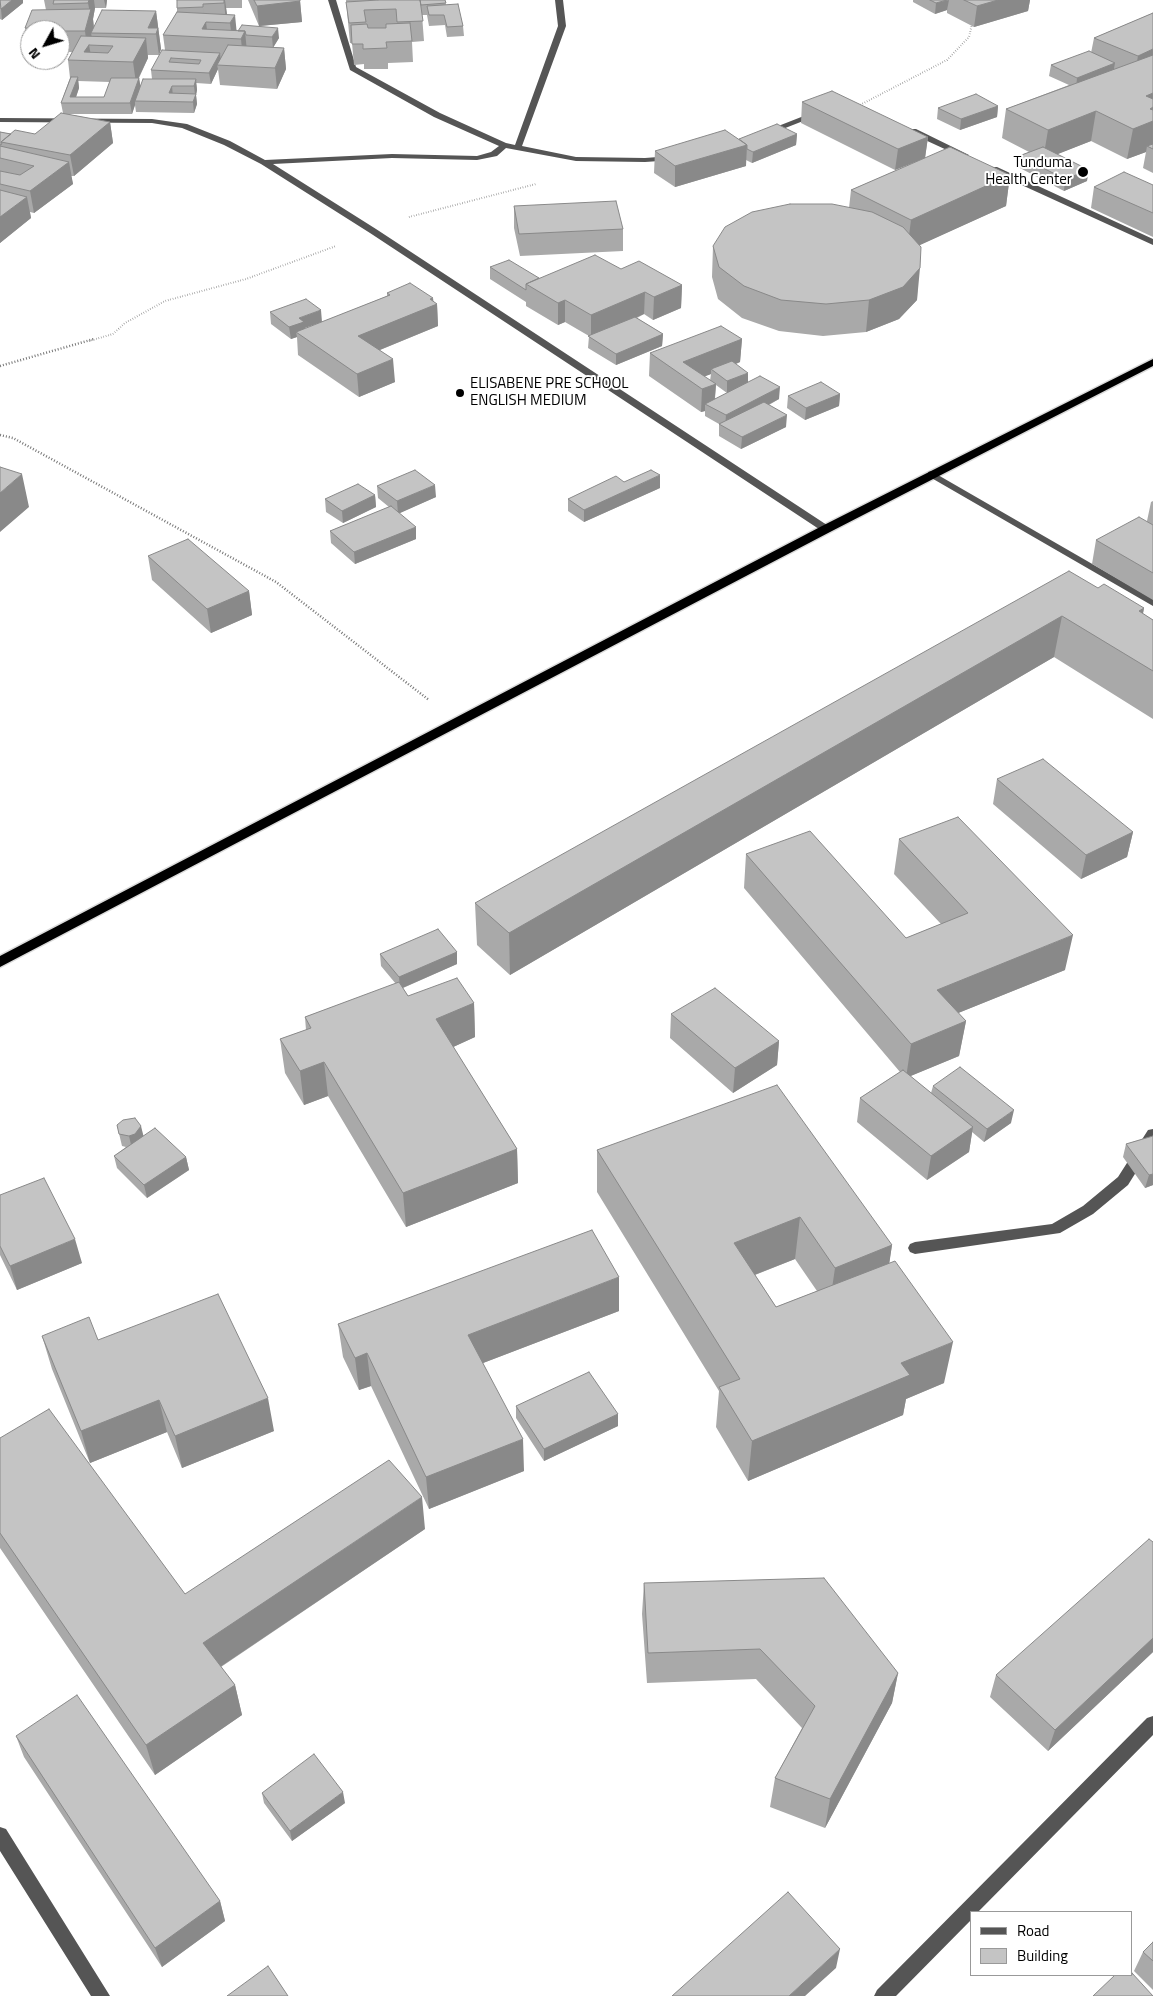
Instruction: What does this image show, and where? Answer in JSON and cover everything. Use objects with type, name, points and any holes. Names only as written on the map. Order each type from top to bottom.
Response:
[{"type":"highway","points":[[0,962],[931,474],[1153,362]]},
{"type":"street","points":[[332,0],[353,68],[437,115],[504,145],[576,159],[645,160],[680,157]]},
{"type":"street","points":[[518,148],[562,26],[559,0]]},
{"type":"street","points":[[762,133],[839,107],[858,106]]},
{"type":"street","points":[[0,120],[160,122],[184,126],[226,143],[264,162],[373,231],[826,529]]},
{"type":"street","points":[[904,127],[975,160]]},
{"type":"street","points":[[264,162],[392,156],[477,158],[494,154],[504,145]]},
{"type":"street","points":[[984,164],[1153,242]]},
{"type":"street","points":[[931,474],[1153,603]]},
{"type":"street","points":[[915,1248],[1055,1229],[1088,1210],[1123,1181],[1153,1134]]},
{"type":"street","points":[[883,1996],[1153,1724]]},
{"type":"street","points":[[0,1835],[100,1996]]},
{"type":"path","points":[[858,106],[946,60],[968,37],[974,26],[969,19]]},
{"type":"path","points":[[0,366],[113,334],[125,323],[165,301],[246,279],[426,211],[540,182]]},
{"type":"path","points":[[0,435],[13,438],[276,582],[434,703]]},
{"type":"building","points":[[0,0],[12,0],[1,9]]},
{"type":"building","points":[[54,0],[89,0],[88,3],[53,4]]},
{"type":"building","points":[[177,0],[224,0],[224,3],[203,4],[203,7],[177,8]]},
{"type":"building","points":[[254,0],[300,0],[300,1],[257,6]]},
{"type":"building","points":[[420,0],[423,21],[397,22],[396,9],[364,10],[366,22],[349,23],[346,2]]},
{"type":"building","points":[[420,0],[445,0],[446,3],[421,5]]},
{"type":"building","points":[[930,0],[947,0],[936,3]]},
{"type":"building","points":[[964,0],[998,0],[977,6]]},
{"type":"building","points":[[458,4],[463,26],[447,27],[444,15],[429,15],[427,6]]},
{"type":"building","points":[[91,9],[85,31],[70,31],[70,20],[28,20],[32,10]]},
{"type":"building","points":[[102,10],[156,11],[148,28],[158,28],[156,34],[91,33]]},
{"type":"building","points":[[177,12],[235,15],[230,23],[206,22],[202,29],[245,31],[241,39],[163,35]]},
{"type":"building","points":[[1153,13],[1153,49],[1138,56],[1094,38]]},
{"type":"building","points":[[410,23],[412,41],[386,42],[387,48],[363,49],[363,44],[352,44],[351,25],[367,24],[368,28],[386,28],[386,24]]},
{"type":"building","points":[[242,25],[278,28],[272,37],[246,35],[245,31],[238,31]]},
{"type":"building","points":[[81,36],[146,38],[133,62],[70,60],[70,56]],"holes":[[[89,45],[113,46],[108,53],[84,52]]]},
{"type":"building","points":[[228,45],[284,48],[275,68],[217,65]]},
{"type":"building","points":[[162,50],[220,53],[209,73],[151,70]],"holes":[[[171,58],[201,60],[199,64],[169,62]]]},
{"type":"building","points":[[1089,51],[1115,63],[1077,78],[1051,65]]},
{"type":"building","points":[[1153,55],[1153,93],[1146,96],[1153,99],[1153,107],[1150,109],[1153,110],[1153,121],[1133,129],[1096,111],[1048,130],[1006,109]]},
{"type":"building","points":[[71,77],[78,77],[70,97],[104,97],[111,78],[139,78],[130,103],[61,103]]},
{"type":"building","points":[[143,79],[196,79],[194,86],[172,86],[169,93],[196,94],[193,102],[135,101]]},
{"type":"building","points":[[832,91],[928,137],[898,149],[802,102]]},
{"type":"building","points":[[976,94],[998,106],[961,119],[938,108]]},
{"type":"building","points":[[61,113],[110,122],[70,155],[1,142],[15,130],[35,134]]},
{"type":"building","points":[[777,124],[797,134],[753,152],[747,149],[747,145],[739,139]]},
{"type":"building","points":[[725,130],[747,145],[675,166],[655,151]]},
{"type":"building","points":[[0,132],[11,134],[0,145]]},
{"type":"building","points":[[0,146],[69,162],[30,191],[0,184],[0,171],[20,175],[34,166],[0,158]]},
{"type":"building","points":[[950,147],[1010,175],[911,220],[851,190]]},
{"type":"building","points":[[1043,147],[1089,170],[1065,179],[1019,156]]},
{"type":"building","points":[[1124,172],[1153,185],[1153,213],[1094,187]]},
{"type":"building","points":[[0,190],[27,197],[0,217]]},
{"type":"building","points":[[616,201],[623,229],[519,234],[514,206]]},
{"type":"building","points":[[790,204],[832,204],[872,212],[903,227],[921,247],[920,268],[903,287],[869,300],[826,304],[781,300],[744,286],[719,267],[713,246],[725,227],[752,212]]},
{"type":"building","points":[[595,255],[621,269],[639,261],[682,285],[654,297],[645,292],[591,315],[565,300],[558,303],[526,284]]},
{"type":"building","points":[[509,260],[539,278],[526,284],[526,290],[490,267]]},
{"type":"building","points":[[410,283],[433,298],[430,299],[437,304],[358,336],[393,359],[357,374],[296,332],[390,295],[387,293]]},
{"type":"building","points":[[306,299],[321,310],[299,318],[304,322],[289,327],[270,312]]},
{"type":"building","points":[[635,317],[663,334],[616,354],[588,336]]},
{"type":"building","points":[[721,326],[742,339],[683,362],[716,384],[702,389],[650,353]]},
{"type":"building","points":[[732,361],[748,373],[727,381],[711,369]]},
{"type":"building","points":[[760,376],[780,387],[726,415],[705,404]]},
{"type":"building","points":[[821,382],[840,394],[806,408],[788,396]]},
{"type":"building","points":[[764,402],[787,415],[742,437],[719,424]]},
{"type":"building","points":[[0,467],[22,474],[0,493]]},
{"type":"building","points":[[415,470],[435,485],[397,501],[377,486]]},
{"type":"building","points":[[651,470],[660,475],[584,510],[568,499],[616,476],[624,482]]},
{"type":"building","points":[[358,484],[375,495],[342,511],[325,499]]},
{"type":"building","points":[[391,506],[416,527],[354,552],[330,531]]},
{"type":"building","points":[[1139,517],[1153,525],[1153,573],[1096,540]]},
{"type":"building","points":[[188,539],[249,591],[207,609],[148,556]]},
{"type":"building","points":[[1069,571],[1098,588],[1104,584],[1144,608],[1139,611],[1153,620],[1153,671],[1062,616],[509,933],[475,903]]},
{"type":"building","points":[[1043,759],[1133,832],[1086,855],[997,779]]},
{"type":"building","points":[[958,817],[1073,935],[937,990],[966,1021],[911,1044],[746,854],[810,831],[906,938],[968,913],[899,839]]},
{"type":"building","points":[[438,929],[457,952],[399,977],[380,954]]},
{"type":"building","points":[[457,978],[474,1003],[436,1019],[517,1149],[403,1193],[324,1062],[300,1071],[280,1039],[311,1028],[305,1017],[399,982],[408,996]]},
{"type":"building","points":[[715,988],[779,1041],[735,1068],[671,1014]]},
{"type":"building","points":[[960,1067],[1014,1110],[987,1129],[933,1086]]},
{"type":"building","points":[[903,1070],[973,1127],[931,1156],[860,1098]]},
{"type":"building","points":[[777,1085],[892,1245],[835,1268],[800,1217],[734,1243],[776,1307],[895,1261],[953,1342],[901,1363],[910,1375],[752,1441],[719,1387],[740,1379],[597,1150]]},
{"type":"building","points":[[135,1118],[141,1126],[135,1134],[129,1136],[119,1134],[117,1125],[123,1120]]},
{"type":"building","points":[[155,1128],[186,1157],[144,1185],[114,1156]]},
{"type":"building","points":[[1153,1136],[1153,1174],[1149,1175],[1126,1144]]},
{"type":"building","points":[[44,1178],[75,1239],[10,1266],[0,1246],[0,1195]]},
{"type":"building","points":[[592,1230],[619,1277],[468,1335],[523,1439],[426,1477],[367,1353],[355,1358],[338,1324]]},
{"type":"building","points":[[218,1294],[268,1398],[175,1436],[159,1400],[81,1431],[42,1336],[89,1317],[98,1340]]},
{"type":"building","points":[[589,1372],[618,1414],[544,1449],[516,1406]]},
{"type":"building","points":[[49,1409],[185,1594],[389,1460],[422,1497],[203,1643],[235,1685],[146,1745],[0,1533],[0,1438]]},
{"type":"building","points":[[1149,1539],[1153,1542],[1153,1638],[1055,1730],[996,1675]]},
{"type":"building","points":[[824,1578],[898,1673],[830,1799],[775,1778],[815,1706],[760,1649],[648,1653],[644,1583]]},
{"type":"building","points":[[77,1695],[220,1901],[155,1948],[16,1736]]},
{"type":"building","points":[[314,1754],[343,1792],[290,1831],[262,1793]]},
{"type":"building","points":[[788,1892],[840,1949],[789,1996],[672,1996]]},
{"type":"building","points":[[1153,1942],[1153,1961],[1143,1952]]},
{"type":"building","points":[[268,1966],[288,1996],[227,1996]]},
{"type":"building","points":[[1133,1974],[1153,1996],[1093,1996],[1114,1976],[1133,1976]]},
{"type":"place","name":"Tunduma Health Center","points":[[1083,172]]},
{"type":"place","name":"ELISABENE PRE SCHOOL ENGLISH MEDIUM","points":[[460,393]]}]
